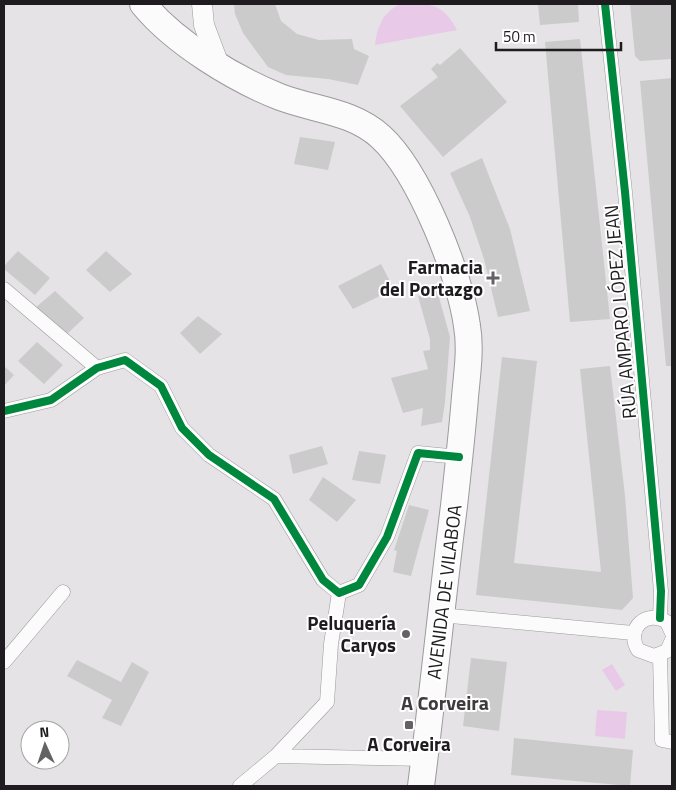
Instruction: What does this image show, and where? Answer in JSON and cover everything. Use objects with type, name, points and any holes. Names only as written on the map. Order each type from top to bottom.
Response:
[{"type":"highway","name":"AVENIDA DE VILABOA","points":[[143,4],[182,40],[219,65],[280,97],[356,120],[380,136],[400,158],[414,179],[440,237],[463,304],[468,328],[468,360],[460,457],[421,786]]},
{"type":"street","points":[[202,4],[204,24],[219,65]]},
{"type":"street","name":"RÚA AMPARO LÓPEZ JEAN","points":[[605,4],[625,192],[661,590],[660,618]]},
{"type":"street","points":[[4,289],[98,368]]},
{"type":"street","points":[[4,411],[51,400],[98,368],[125,360],[161,386],[182,428],[209,455],[274,500],[324,580],[339,593]]},
{"type":"street","points":[[339,593],[359,585],[387,536],[418,453],[460,457]]},
{"type":"street","points":[[4,662],[63,592]]},
{"type":"street","points":[[240,786],[276,756],[327,702],[331,644],[339,593]]},
{"type":"street","points":[[440,615],[633,633]]},
{"type":"street","points":[[672,633],[667,622],[660,618],[646,618],[636,626],[633,633],[638,650],[648,656],[660,655],[667,651],[672,640]]},
{"type":"street","points":[[660,655],[662,740],[672,742]]},
{"type":"street","points":[[276,756],[425,759]]},
{"type":"shaded area","points":[[401,4],[435,6],[446,14],[457,30],[375,45],[377,32],[385,16]]},
{"type":"shaded area","points":[[612,664],[625,685],[616,691],[602,670]]},
{"type":"shaded area","points":[[597,710],[627,712],[625,739],[595,736]]},
{"type":"building","points":[[234,4],[275,4],[281,21],[297,34],[319,40],[352,39],[354,49],[369,56],[358,85],[328,79],[286,75],[268,67],[243,33],[235,14]]},
{"type":"building","points":[[538,4],[578,4],[579,22],[540,25]]},
{"type":"building","points":[[630,4],[672,4],[672,59],[640,61],[635,56]]},
{"type":"building","points":[[580,39],[610,319],[570,322],[545,42]]},
{"type":"building","points":[[460,48],[507,102],[443,157],[400,106],[438,77],[431,69],[437,63],[440,65]]},
{"type":"building","points":[[672,78],[672,366],[666,366],[640,81]]},
{"type":"building","points":[[300,137],[335,142],[328,170],[294,164]]},
{"type":"building","points":[[482,158],[510,229],[530,311],[498,317],[484,259],[470,217],[450,173]]},
{"type":"building","points":[[18,251],[50,278],[35,295],[4,269],[4,266]]},
{"type":"building","points":[[106,251],[132,274],[110,292],[86,270]]},
{"type":"building","points":[[381,264],[394,289],[353,309],[338,286]]},
{"type":"building","points":[[437,290],[450,337],[445,402],[442,422],[421,426],[423,408],[403,413],[391,378],[428,369],[423,351],[430,350],[430,339],[418,296]]},
{"type":"building","points":[[55,291],[84,318],[67,334],[35,308]]},
{"type":"building","points":[[198,316],[222,334],[200,354],[180,333]]},
{"type":"building","points":[[37,342],[63,365],[44,384],[18,361]]},
{"type":"building","points":[[502,357],[537,361],[514,563],[601,572],[580,369],[610,366],[625,496],[633,598],[622,610],[476,595]]},
{"type":"building","points":[[4,366],[14,375],[4,386]]},
{"type":"building","points":[[322,446],[328,464],[293,474],[289,455]]},
{"type":"building","points":[[359,451],[386,455],[380,484],[352,480]]},
{"type":"building","points":[[323,477],[356,500],[337,522],[309,500]]},
{"type":"building","points":[[409,505],[429,510],[411,576],[393,572],[397,551],[394,550]]},
{"type":"building","points":[[471,658],[507,662],[499,731],[463,726]]},
{"type":"building","points":[[77,660],[121,682],[132,662],[149,672],[121,726],[102,718],[112,700],[67,676]]},
{"type":"building","points":[[514,738],[633,750],[630,786],[511,775]]},
{"type":"cycle path","points":[[605,4],[625,192],[661,591],[660,618]]},
{"type":"cycle path","points":[[4,411],[51,400],[97,368],[125,360],[161,386],[182,428],[209,455],[274,499],[323,580],[339,593],[359,585],[387,537],[418,453],[459,457]]},
{"type":"place","name":"Farmacia del Portazgo","points":[[493,278]]},
{"type":"place","name":"Peluquería Caryos","points":[[406,634]]},
{"type":"place","name":"A Corveira","points":[[409,725]]},
{"type":"district","name":"A Corveira","points":[[445,703]]}]
